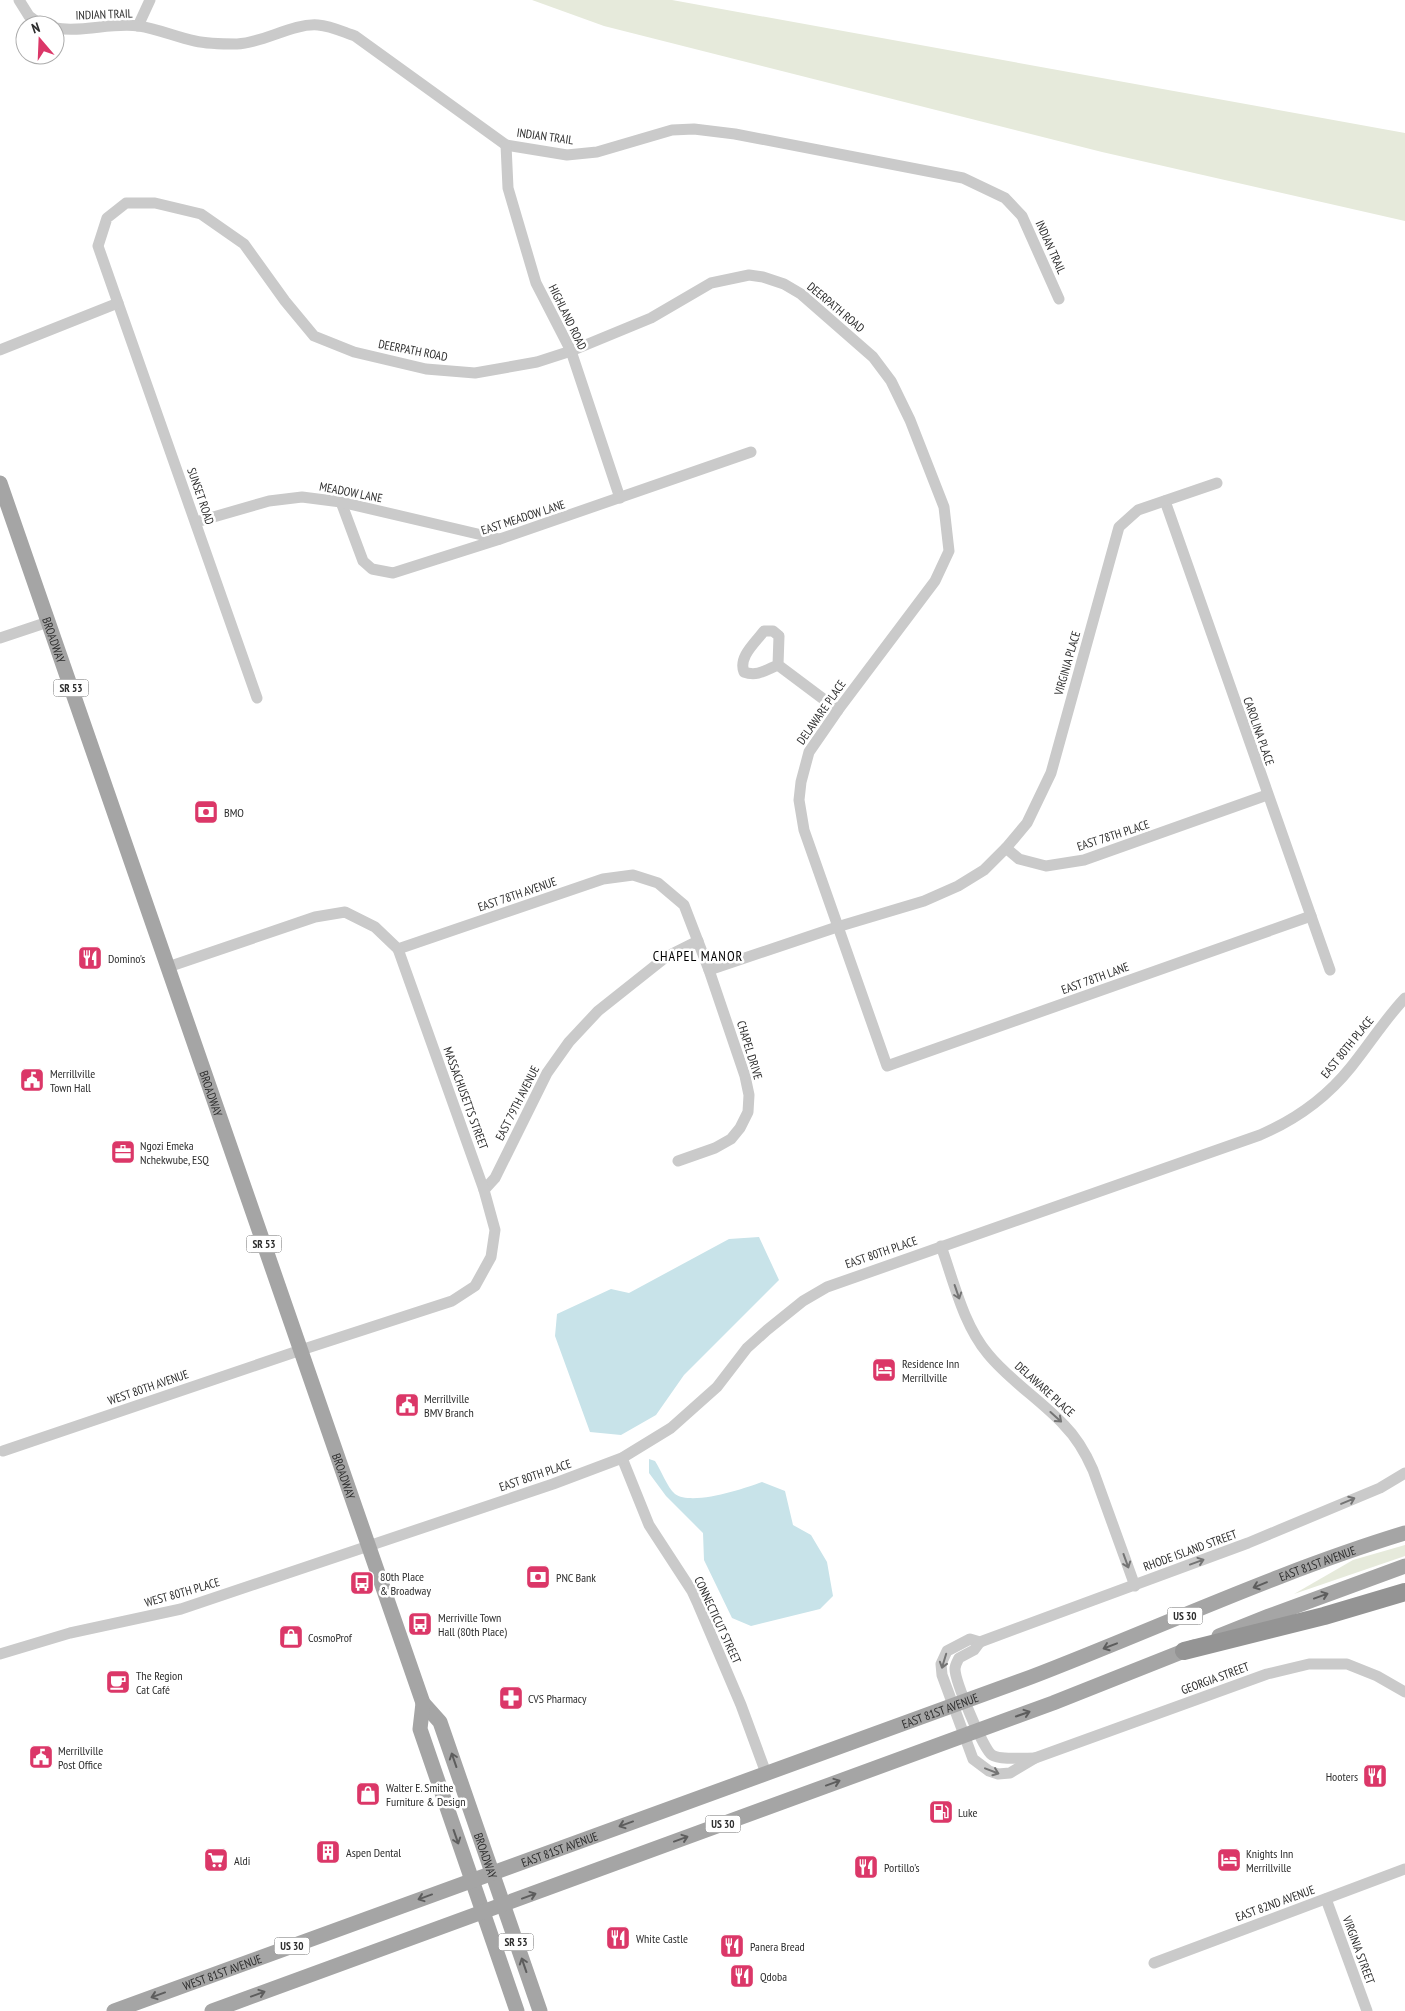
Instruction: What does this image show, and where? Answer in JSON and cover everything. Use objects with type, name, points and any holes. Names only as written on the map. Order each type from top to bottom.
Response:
[{"type":"highway","points":[[1353,1606],[1405,1582]]},
{"type":"highway","points":[[1184,1651],[1324,1616],[1405,1592]]},
{"type":"main road","name":"BROADWAY","points":[[0,483],[423,1703],[440,1722],[540,2011]]},
{"type":"main road","name":"EAST 81ST AVENUE","points":[[471,1880],[959,1703],[1111,1646],[1286,1574],[1356,1548],[1405,1533]]},
{"type":"main road","name":"US 30","points":[[212,2011],[970,1732],[1054,1703],[1269,1616],[1405,1566]]},
{"type":"main road","name":"BROADWAY","points":[[423,1703],[420,1729],[517,2011]]},
{"type":"main road","name":"WEST 81ST AVENUE","points":[[114,2011],[471,1880]]},
{"type":"street","points":[[19,0],[28,15]]},
{"type":"street","points":[[138,26],[150,0]]},
{"type":"street","name":"INDIAN TRAIL","points":[[65,28],[138,26],[196,42],[232,44],[269,38],[302,27],[330,26],[355,36],[506,144],[567,155],[597,152],[672,130],[694,129],[735,134],[963,178],[1005,198],[1022,216],[1059,299]]},
{"type":"street","name":"HIGHLAND ROAD","points":[[506,144],[508,188],[536,283],[570,351],[620,498]]},
{"type":"street","name":"DEERPATH ROAD","points":[[118,303],[98,246],[108,218],[126,203],[155,203],[201,214],[244,244],[285,301],[314,336],[354,352],[426,369],[475,373],[537,362],[570,351],[651,318],[711,283],[749,276],[763,277],[784,284],[801,294],[874,357],[891,381],[910,420],[944,507]]},
{"type":"street","points":[[0,350],[118,303]]},
{"type":"street","name":"SUNSET ROAD","points":[[118,303],[257,698]]},
{"type":"street","name":"EAST MEADOW LANE","points":[[341,502],[363,561],[372,569],[393,572],[500,539],[751,452]]},
{"type":"street","name":"VIRGINIA PLACE","points":[[1006,848],[1027,824],[1050,773],[1119,527],[1138,510],[1217,483]]},
{"type":"street","name":"MEADOW LANE","points":[[196,522],[269,501],[302,497],[341,502],[500,539]]},
{"type":"street","name":"CAROLINA PLACE","points":[[1165,501],[1267,796],[1330,970]]},
{"type":"street","name":"DELAWARE PLACE","points":[[887,1066],[804,830],[799,800],[801,782],[809,752],[838,710],[935,581],[948,551],[944,507]]},
{"type":"street","points":[[0,638],[48,622]]},
{"type":"street","points":[[778,665],[838,710]]},
{"type":"street","name":"EAST 78TH PLACE","points":[[1006,848],[1019,859],[1046,866],[1084,860],[1267,796]]},
{"type":"street","points":[[709,970],[924,901],[958,886],[984,870],[1006,848]]},
{"type":"street","name":"EAST 78TH AVENUE","points":[[398,949],[603,879],[633,875],[658,882],[684,905],[709,970]]},
{"type":"street","points":[[168,967],[314,917],[345,912],[375,927],[398,949]]},
{"type":"street","name":"EAST 78TH LANE","points":[[887,1066],[1311,916]]},
{"type":"street","name":"EAST 79TH AVENUE","points":[[484,1190],[495,1178],[547,1073],[569,1042],[598,1011],[666,956],[698,941]]},
{"type":"street","name":"MASSACHUSETTS STREET","points":[[301,1350],[452,1301],[475,1286],[491,1257],[496,1230],[484,1190],[398,949]]},
{"type":"street","name":"CHAPEL DRIVE","points":[[678,1161],[715,1148],[731,1139],[740,1128],[748,1112],[749,1095],[746,1076],[709,970]]},
{"type":"street","name":"EAST 80TH PLACE","points":[[369,1546],[554,1484],[622,1458],[671,1428],[693,1410],[717,1387],[747,1348],[803,1301],[837,1282],[1272,1130],[1312,1106],[1333,1087],[1405,998]]},
{"type":"street","name":"DELAWARE PLACE","points":[[942,1246],[967,1320],[985,1350],[1015,1381],[1065,1425],[1086,1456],[1093,1470],[1135,1586]]},
{"type":"street","name":"WEST 80TH AVENUE","points":[[3,1451],[301,1350]]},
{"type":"street","name":"CONNECTICUT STREET","points":[[622,1458],[649,1525],[692,1591],[698,1604],[741,1705],[766,1773]]},
{"type":"street","name":"RHODE ISLAND STREET","points":[[970,1732],[959,1703],[956,1666],[960,1658],[974,1650],[980,1642],[1248,1543],[1380,1488],[1405,1473]]},
{"type":"street","name":"WEST 80TH PLACE","points":[[0,1654],[70,1633],[181,1609],[369,1546]]},
{"type":"street","name":"GEORGIA STREET","points":[[970,1732],[973,1759],[989,1771],[1004,1774],[1016,1770],[1035,1758],[1267,1674],[1309,1664],[1347,1664],[1377,1676],[1405,1692]]},
{"type":"street","name":"GEORGIA STREET","points":[[970,1732],[993,1756],[1000,1758],[1035,1758]]},
{"type":"street","name":"EAST 82ND AVENUE","points":[[1154,1963],[1405,1869]]},
{"type":"street","name":"VIRGINIA STREET","points":[[1326,1899],[1366,2011]]},
{"type":"shaded area","points":[[532,0],[672,0],[1405,133],[1405,221],[1102,152],[604,26]]},
{"type":"shaded area","points":[[1405,1545],[1405,1556],[1294,1594],[1353,1560]]},
{"type":"water","points":[[759,1237],[779,1280],[684,1375],[656,1415],[621,1435],[590,1432],[555,1336],[557,1314],[611,1289],[629,1293],[729,1239]]},
{"type":"water","points":[[649,1459],[655,1461],[672,1491],[683,1497],[693,1498],[718,1495],[762,1482],[785,1491],[793,1525],[811,1535],[827,1562],[833,1596],[820,1609],[751,1626],[732,1618],[704,1560],[703,1533],[666,1496],[649,1473]]},
{"type":"place","name":"BMO","points":[[206,812]]},
{"type":"place","name":"Domino's","points":[[90,958]]},
{"type":"place","name":"Merrillville Town Hall","points":[[32,1080]]},
{"type":"place","name":"Ngozi Emeka Nchekwube, ESQ","points":[[123,1152]]},
{"type":"place","name":"Residence Inn Merrillville","points":[[884,1370]]},
{"type":"place","name":"Merrillville BMV Branch","points":[[407,1405]]},
{"type":"place","name":"PNC Bank","points":[[538,1577]]},
{"type":"place","name":"80th Place & Broadway","points":[[362,1583]]},
{"type":"place","name":"Merriville Town Hall (80th Place)","points":[[420,1624]]},
{"type":"place","name":"CosmoProf","points":[[291,1637]]},
{"type":"place","name":"The Region Cat Café","points":[[118,1682]]},
{"type":"place","name":"CVS Pharmacy","points":[[511,1698]]},
{"type":"place","name":"Merrillville Post Office","points":[[41,1757]]},
{"type":"place","name":"Hooters","points":[[1375,1776]]},
{"type":"place","name":"Walter E. Smithe Furniture & Design","points":[[368,1794]]},
{"type":"place","name":"Luke","points":[[941,1812]]},
{"type":"place","name":"Aspen Dental","points":[[328,1852]]},
{"type":"place","name":"Aldi","points":[[216,1860]]},
{"type":"place","name":"Knights Inn Merrillville","points":[[1229,1860]]},
{"type":"place","name":"Portillo's","points":[[866,1867]]},
{"type":"place","name":"White Castle","points":[[618,1938]]},
{"type":"place","name":"Panera Bread","points":[[732,1946]]},
{"type":"place","name":"Qdoba","points":[[742,1976]]},
{"type":"district","name":"CHAPEL MANOR","points":[[698,956]]}]
